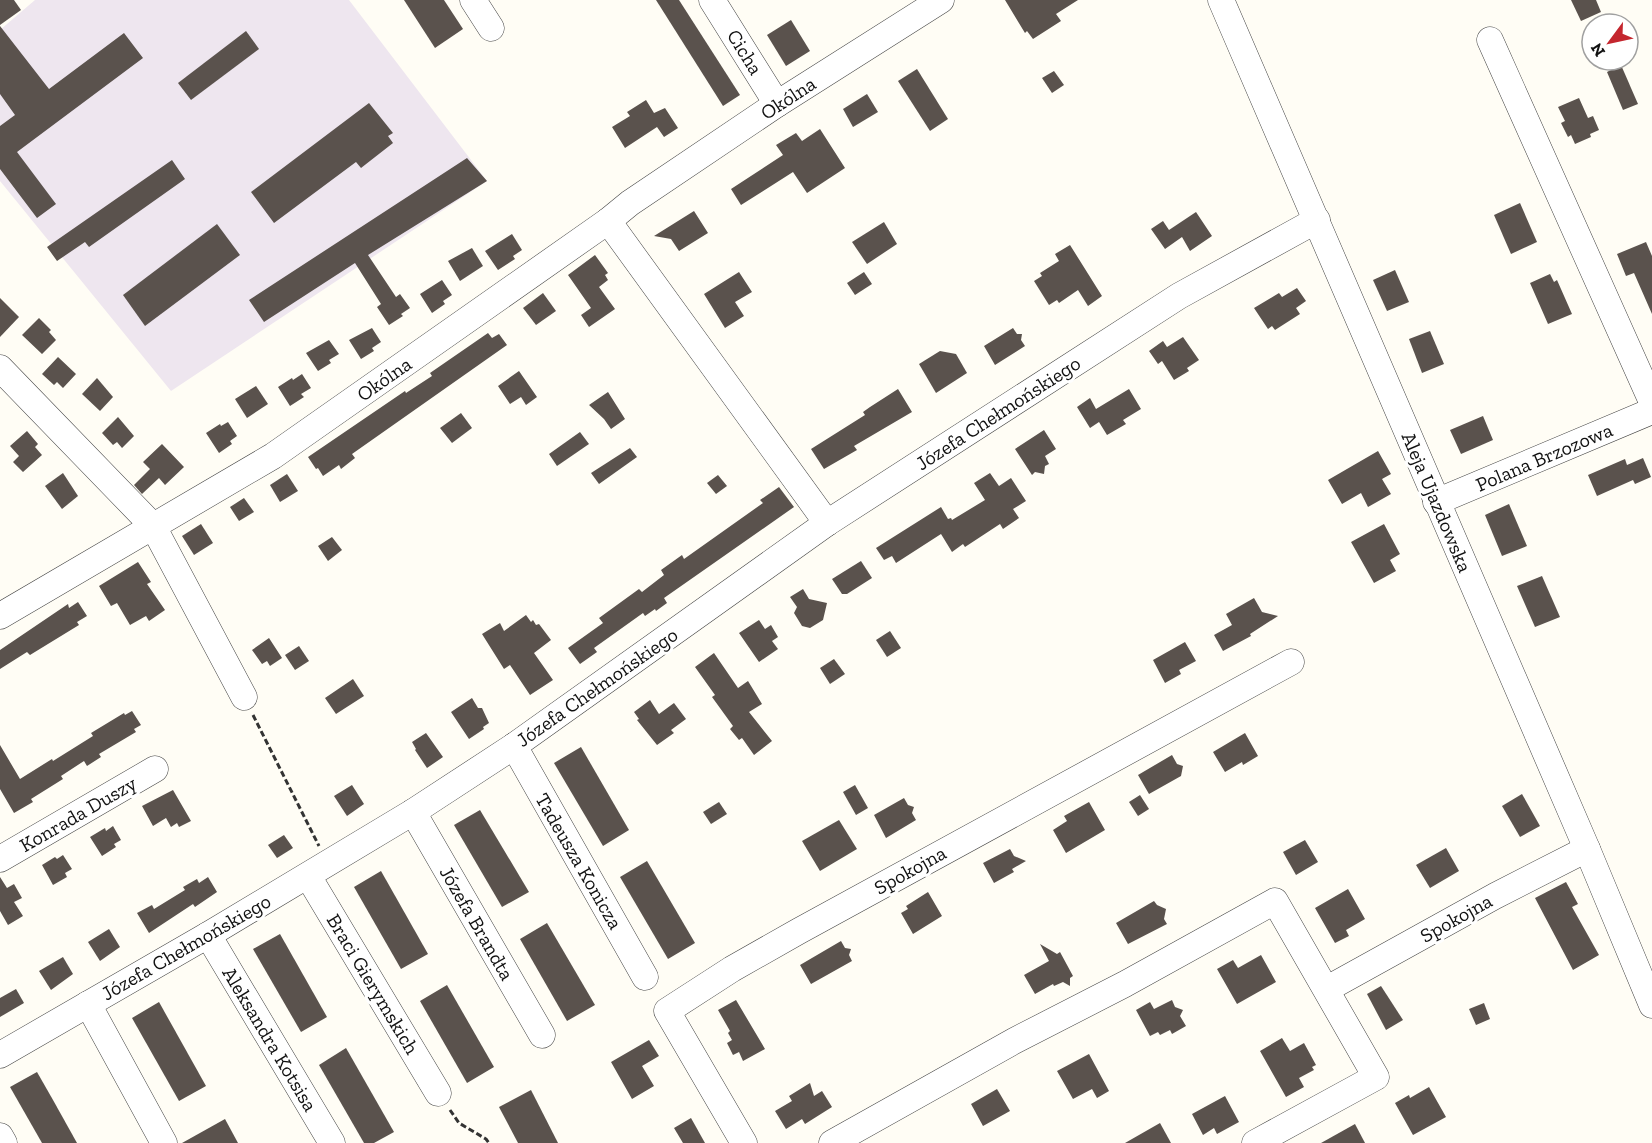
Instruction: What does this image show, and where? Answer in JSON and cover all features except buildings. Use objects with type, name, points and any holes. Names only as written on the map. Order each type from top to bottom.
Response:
[{"type":"street","points":[[473,0],[491,28]]},
{"type":"street","name":"Cicha","points":[[712,0],[777,104]]},
{"type":"street","name":"Okólna","points":[[0,616],[273,456],[608,221],[630,202],[777,104],[941,0]]},
{"type":"street","name":"Aleja Ujazdowska","points":[[1221,0],[1652,1005]]},
{"type":"street","points":[[1490,40],[1652,402]]},
{"type":"street","name":"Józefa Chełmońskiego","points":[[0,1055],[208,935],[413,812],[514,746],[827,523],[1179,296],[1317,220]]},
{"type":"street","points":[[608,221],[827,523]]},
{"type":"street","points":[[0,368],[153,526],[244,697]]},
{"type":"street","name":"Polana Brzozowa","points":[[1436,502],[1652,411]]},
{"type":"street","name":"Spokojna","points":[[744,1143],[667,1011],[732,969],[799,931],[1291,662]]},
{"type":"street","name":"Tadeusza Konicza","points":[[514,746],[645,977]]},
{"type":"street","name":"Konrada Duszy","points":[[0,859],[155,769]]},
{"type":"street","name":"Józefa Brandta","points":[[413,812],[542,1035]]},
{"type":"street","name":"Spokojna","points":[[1327,989],[1495,896],[1587,849]]},
{"type":"street","name":"Braci Gierymskich","points":[[318,870],[438,1093]]},
{"type":"street","points":[[831,1143],[1003,1047],[1125,984],[1275,901],[1376,1077],[1256,1143]]},
{"type":"street","name":"Aleksandra Kotsisa","points":[[208,935],[332,1143]]},
{"type":"street","points":[[88,1004],[164,1143]]},
{"type":"street","points":[[0,1136],[4,1143]]},
{"type":"path","points":[[244,697],[318,870]]},
{"type":"path","points":[[438,1093],[459,1123],[489,1143]]},
{"type":"shaded area","points":[[35,0],[349,0],[487,181],[171,391],[0,181],[0,30]]}]
